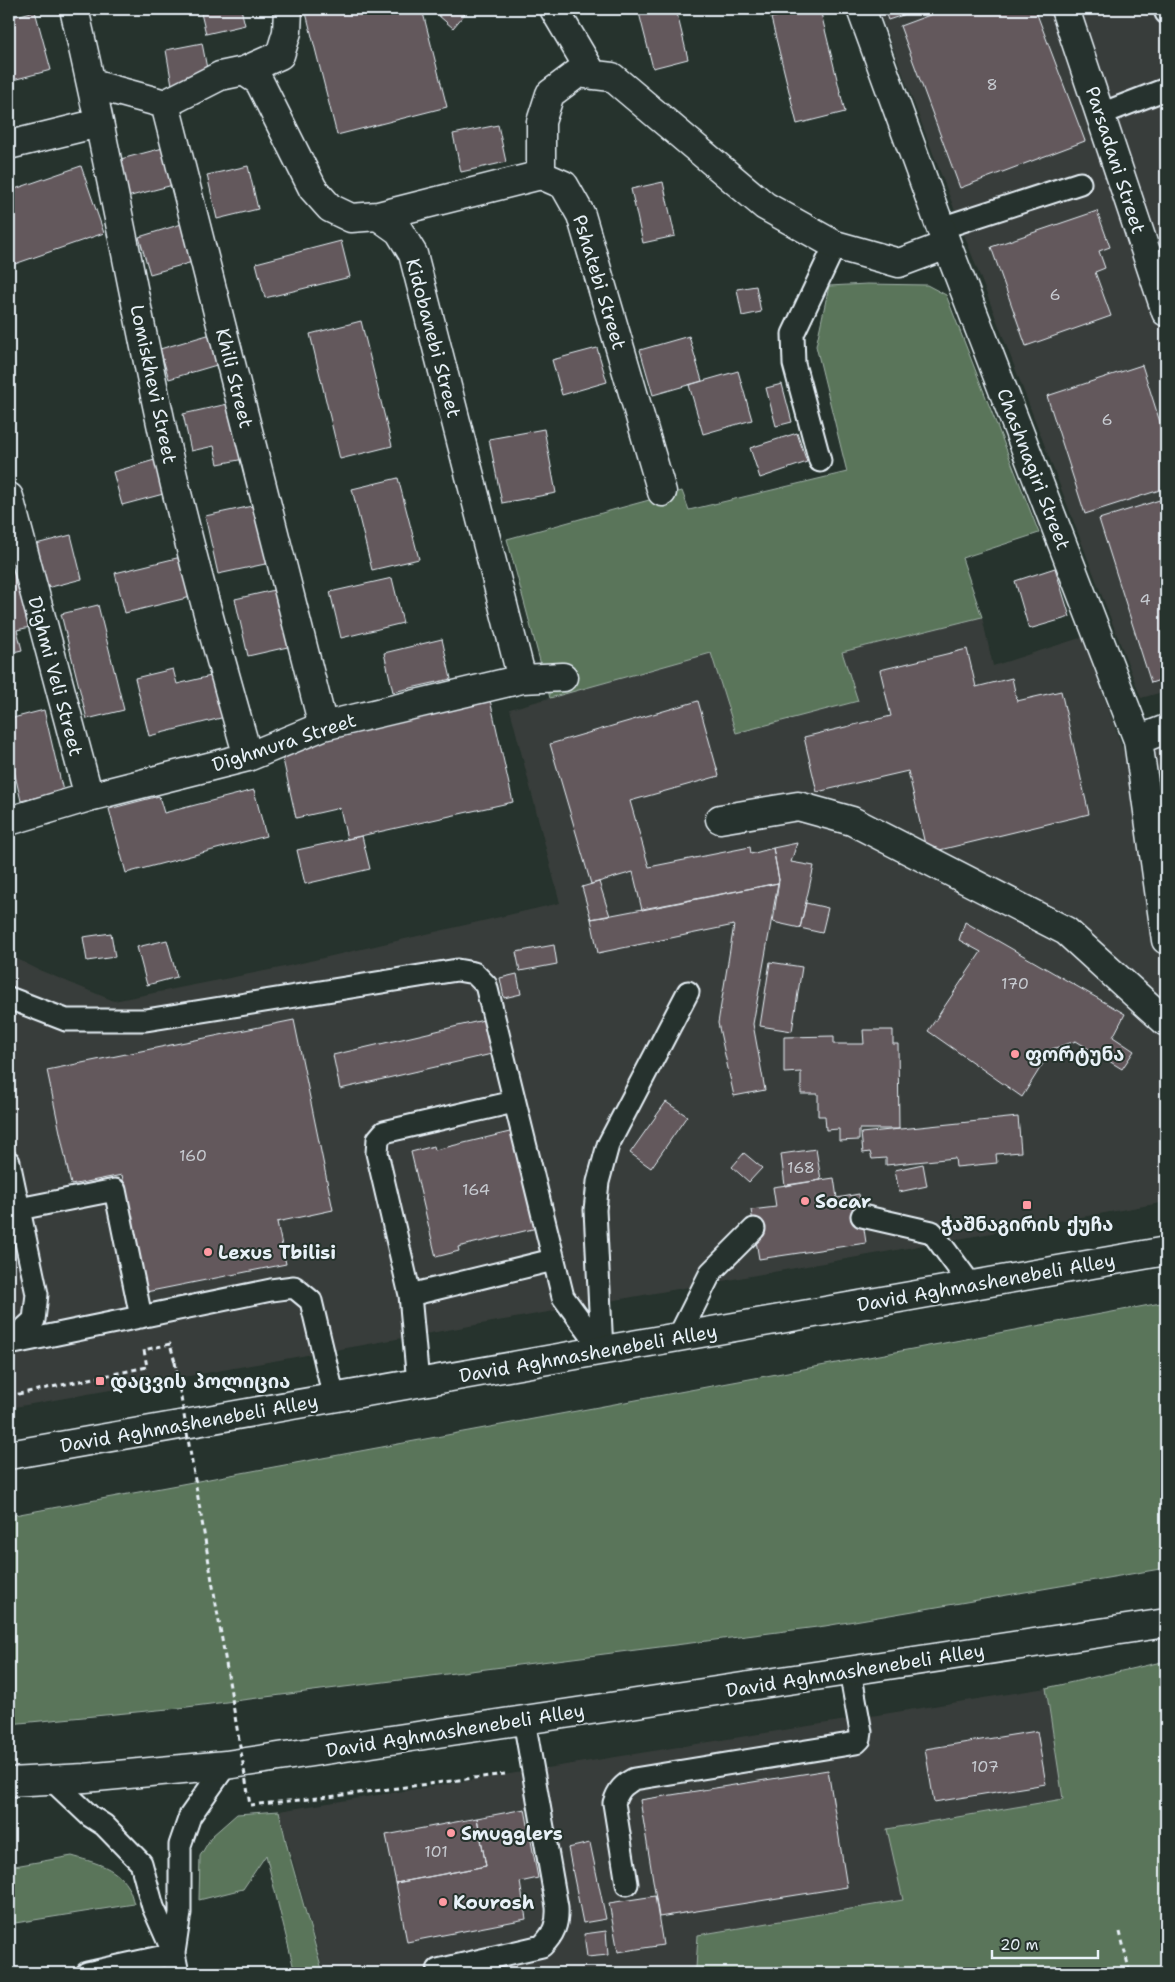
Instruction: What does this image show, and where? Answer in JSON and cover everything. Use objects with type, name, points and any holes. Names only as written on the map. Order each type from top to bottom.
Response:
[{"type":"main road","name":"Lomiskhevi Street","points":[[74,9],[92,84],[158,408],[210,622],[248,757]]},
{"type":"main road","points":[[92,84],[165,104],[220,76],[244,71],[280,55],[287,32],[288,9]]},
{"type":"main road","points":[[554,9],[593,75]]},
{"type":"main road","name":"Chashnagiri Street","points":[[861,9],[944,236],[1138,740],[1166,940]]},
{"type":"main road","name":"Parsadani Street","points":[[1065,9],[1166,312]]},
{"type":"main road","points":[[244,71],[259,81],[312,189],[330,208],[351,218],[378,216],[541,175],[541,122],[550,94],[578,73],[612,77],[766,206],[835,245],[899,263],[944,236]]},
{"type":"main road","name":"Khili Street","points":[[165,104],[323,726]]},
{"type":"main road","points":[[9,145],[99,123]]},
{"type":"main road","name":"Pshatebi Street","points":[[541,175],[564,185],[581,215],[662,492]]},
{"type":"main road","name":"Kidobanebi Street","points":[[378,216],[399,231],[413,254],[522,678]]},
{"type":"main road","name":"Dighmi Veli Street","points":[[9,497],[88,797]]},
{"type":"main road","name":"Dighmura Street","points":[[9,821],[88,797],[248,757],[323,726],[522,678],[563,677]]},
{"type":"main road","points":[[1138,740],[1166,729]]},
{"type":"main road","points":[[720,819],[798,806],[852,821],[1066,931],[1166,1022]]},
{"type":"main road","name":"David Aghmashenebeli Alley","points":[[9,1455],[1166,1250]]},
{"type":"main road","name":"David Aghmashenebeli Alley","points":[[9,1782],[85,1778],[226,1765],[1166,1623]]},
{"type":"lane","points":[[1165,9],[1166,13]]},
{"type":"lane","points":[[1100,114],[1166,89]]},
{"type":"lane","points":[[944,236],[1080,182]]},
{"type":"lane","points":[[820,461],[794,364],[793,334],[835,245]]},
{"type":"lane","points":[[9,998],[66,1020],[146,1020],[456,970],[474,973],[486,985],[563,1297],[602,1350]]},
{"type":"lane","points":[[602,1350],[595,1210],[598,1182],[608,1145],[688,992]]},
{"type":"lane","points":[[418,1383],[410,1294],[377,1153],[378,1139],[384,1132],[514,1102]]},
{"type":"lane","points":[[9,1162],[37,1294],[34,1320],[9,1343]]},
{"type":"lane","points":[[19,1209],[115,1190],[141,1317]]},
{"type":"lane","points":[[862,1216],[932,1232],[971,1285]]},
{"type":"lane","points":[[679,1336],[711,1272],[754,1229]]},
{"type":"lane","points":[[410,1294],[553,1260]]},
{"type":"lane","points":[[9,1343],[294,1287],[311,1301],[334,1398]]},
{"type":"lane","points":[[627,1884],[614,1803],[617,1792],[625,1784],[634,1779],[856,1743],[860,1739],[861,1732],[850,1670]]},
{"type":"lane","points":[[438,1970],[542,1946],[552,1936],[556,1926],[558,1907],[524,1720]]},
{"type":"lane","points":[[176,1963],[180,1913],[180,1846],[190,1816],[226,1765]]},
{"type":"lane","points":[[52,1780],[90,1816],[104,1825],[141,1863],[153,1906],[176,1963]]},
{"type":"lane","points":[[86,1973],[176,1963]]},
{"type":"path","points":[[9,1396],[147,1367],[144,1350],[170,1344],[175,1362],[250,1805],[328,1797],[533,1770]]},
{"type":"path","points":[[1120,1932],[1130,1973]]},
{"type":"shaded area","points":[[878,9],[1166,9],[1166,691],[1141,698]]},
{"type":"shaded area","points":[[982,617],[993,666],[1083,637],[1123,750],[1166,736],[1166,1202],[9,1408],[9,955],[39,970],[114,1001],[280,968],[560,903],[510,709],[711,653],[736,732],[858,701],[842,652]]},
{"type":"shaded area","points":[[1046,1688],[1063,1799],[888,1829],[903,1900],[698,1935],[696,1968],[663,1973],[324,1973],[279,1811]]},
{"type":"green space","points":[[867,284],[927,285],[946,295],[1039,533],[962,558],[982,617],[842,652],[858,701],[736,733],[711,653],[550,698],[507,539],[682,491],[689,510],[847,472],[816,346],[829,286]]},
{"type":"green space","points":[[1166,1302],[1166,1568],[825,1626],[179,1708],[9,1724],[9,1516]]},
{"type":"green space","points":[[1166,1661],[1166,1973],[663,1973],[696,1968],[698,1935],[903,1900],[887,1829],[1063,1799],[1046,1688]]},
{"type":"green space","points":[[279,1811],[288,1850],[323,1973],[295,1973],[266,1855],[243,1889],[199,1900],[200,1856],[212,1836],[237,1814]]},
{"type":"green space","points":[[72,1856],[110,1869],[122,1879],[130,1892],[134,1904],[9,1924],[9,1867]]},
{"type":"building","points":[[200,9],[241,9],[245,25],[206,34]]},
{"type":"building","points":[[305,9],[422,9],[447,107],[337,135]]},
{"type":"building","points":[[431,9],[469,9],[453,28]]},
{"type":"building","points":[[638,9],[676,9],[688,59],[653,68]]},
{"type":"building","points":[[810,9],[820,9],[845,112],[797,124],[771,18]]},
{"type":"building","points":[[884,9],[921,9],[888,20]]},
{"type":"building","points":[[946,9],[1035,9],[1085,141],[960,188],[900,26]]},
{"type":"building","points":[[35,11],[51,70],[9,81],[9,18]]},
{"type":"building","points":[[202,43],[209,79],[172,85],[166,50]]},
{"type":"building","points":[[498,125],[506,162],[461,172],[453,134]]},
{"type":"building","points":[[163,148],[173,185],[127,197],[117,160]]},
{"type":"building","points":[[81,166],[104,233],[9,266],[9,191]]},
{"type":"building","points":[[248,166],[258,209],[217,219],[207,175]]},
{"type":"building","points":[[663,182],[675,236],[643,243],[631,189]]},
{"type":"building","points":[[1097,211],[1110,247],[1099,251],[1105,268],[1095,272],[1111,316],[1026,346],[991,247]]},
{"type":"building","points":[[185,223],[196,261],[150,274],[139,237]]},
{"type":"building","points":[[341,241],[350,277],[265,298],[256,263]]},
{"type":"building","points":[[756,286],[761,312],[742,316],[737,289]]},
{"type":"building","points":[[361,321],[392,446],[340,459],[310,334]]},
{"type":"building","points":[[211,334],[220,364],[169,379],[160,349]]},
{"type":"building","points":[[689,336],[702,381],[653,395],[640,350]]},
{"type":"building","points":[[597,348],[607,382],[562,395],[552,360]]},
{"type":"building","points":[[1142,365],[1166,441],[1166,488],[1085,514],[1047,396]]},
{"type":"building","points":[[738,371],[752,420],[703,434],[689,385]]},
{"type":"building","points":[[782,384],[792,422],[776,426],[766,388]]},
{"type":"building","points":[[232,403],[244,459],[218,464],[214,446],[191,451],[183,414]]},
{"type":"building","points":[[544,429],[556,493],[502,503],[489,439]]},
{"type":"building","points":[[797,433],[807,462],[760,478],[750,448]]},
{"type":"building","points":[[158,459],[167,493],[122,505],[113,472]]},
{"type":"building","points":[[398,478],[419,559],[372,570],[352,489]]},
{"type":"building","points":[[1166,498],[1166,678],[1151,683],[1099,519]]},
{"type":"building","points":[[257,505],[270,563],[218,574],[205,516]]},
{"type":"building","points":[[71,535],[82,579],[47,588],[36,544]]},
{"type":"building","points":[[9,548],[30,627],[17,630],[22,650],[9,653]]},
{"type":"building","points":[[181,557],[191,597],[125,613],[115,573]]},
{"type":"building","points":[[1055,568],[1070,617],[1029,629],[1015,581]]},
{"type":"building","points":[[392,578],[403,623],[341,638],[330,592]]},
{"type":"building","points":[[279,589],[292,646],[248,656],[235,599]]},
{"type":"building","points":[[98,605],[124,710],[87,719],[61,614]]},
{"type":"building","points":[[442,639],[451,679],[393,692],[384,653]]},
{"type":"building","points":[[967,649],[976,687],[1012,678],[1017,701],[1061,691],[1089,814],[927,853],[908,771],[817,792],[804,737],[891,716],[880,670]]},
{"type":"building","points":[[173,669],[177,684],[215,675],[225,717],[149,736],[135,678]]},
{"type":"building","points":[[490,700],[513,802],[347,839],[340,808],[296,818],[280,746]]},
{"type":"building","points":[[698,701],[719,776],[630,801],[649,867],[750,847],[751,854],[773,848],[779,880],[778,883],[642,910],[633,872],[591,884],[550,744]]},
{"type":"building","points":[[44,710],[63,791],[21,801],[9,749],[9,719]]},
{"type":"building","points":[[254,790],[266,836],[126,873],[109,809],[159,796],[164,813]]},
{"type":"building","points":[[362,836],[370,869],[305,884],[297,850]]},
{"type":"building","points":[[797,843],[791,862],[814,866],[800,928],[773,922],[779,880],[773,848]]},
{"type":"building","points":[[599,882],[610,916],[591,919],[582,887]]},
{"type":"building","points":[[778,883],[753,1024],[765,1090],[734,1096],[718,1023],[734,925],[598,953],[591,919]]},
{"type":"building","points":[[806,903],[828,908],[822,933],[800,928]]},
{"type":"building","points":[[965,922],[1125,1014],[1113,1037],[1134,1051],[1122,1069],[1076,1041],[1052,1049],[1022,1097],[928,1031],[981,952],[959,940]]},
{"type":"building","points":[[111,933],[115,957],[87,961],[83,937]]},
{"type":"building","points":[[167,940],[177,977],[147,985],[137,947]]},
{"type":"building","points":[[554,945],[557,964],[520,971],[516,952]]},
{"type":"building","points":[[770,962],[802,967],[792,1031],[760,1026]]},
{"type":"building","points":[[517,974],[521,994],[504,998],[500,978]]},
{"type":"building","points":[[488,1019],[496,1053],[340,1089],[333,1055]]},
{"type":"building","points":[[294,1020],[333,1210],[277,1222],[286,1264],[146,1292],[122,1175],[71,1185],[47,1070]]},
{"type":"building","points":[[863,1030],[893,1030],[893,1044],[898,1044],[899,1129],[859,1129],[859,1140],[839,1141],[839,1129],[826,1130],[825,1116],[818,1116],[818,1094],[801,1094],[801,1072],[784,1073],[784,1037],[834,1036],[834,1044],[864,1044]]},
{"type":"building","points":[[666,1102],[687,1116],[651,1168],[630,1153]]},
{"type":"building","points":[[1018,1117],[1021,1152],[996,1154],[997,1163],[956,1167],[955,1158],[886,1165],[886,1158],[872,1159],[870,1152],[863,1153],[861,1133]]},
{"type":"building","points":[[518,1130],[541,1227],[458,1247],[459,1251],[436,1257],[411,1152],[434,1146],[435,1150]]},
{"type":"building","points":[[816,1149],[821,1180],[785,1186],[781,1154]]},
{"type":"building","points":[[744,1153],[762,1168],[749,1182],[732,1167]]},
{"type":"building","points":[[923,1164],[927,1186],[899,1192],[895,1170]]},
{"type":"building","points":[[834,1178],[837,1198],[859,1194],[866,1243],[759,1259],[751,1210],[776,1207],[773,1187]]},
{"type":"building","points":[[1037,1731],[1046,1784],[934,1802],[925,1749]]},
{"type":"building","points":[[828,1770],[847,1887],[659,1917],[640,1800]]},
{"type":"building","points":[[525,1809],[538,1878],[520,1882],[526,1919],[407,1942],[396,1883],[486,1866],[477,1818]]},
{"type":"building","points":[[477,1818],[486,1866],[396,1883],[386,1835]]},
{"type":"building","points":[[590,1843],[606,1919],[583,1923],[568,1848]]},
{"type":"building","points":[[655,1896],[663,1945],[618,1952],[609,1903]]},
{"type":"building","points":[[606,1931],[608,1955],[587,1957],[584,1934]]},
{"type":"place","name":"ფორტუნა","points":[[1015,1054]]},
{"type":"place","name":"Socar","points":[[805,1201]]},
{"type":"place","name":"ჭაშნაგირის ქუჩა","points":[[1027,1205]]},
{"type":"place","name":"Lexus Tbilisi","points":[[208,1252]]},
{"type":"place","name":"დაცვის პოლიცია","points":[[100,1381]]},
{"type":"place","name":"Smugglers","points":[[451,1833]]},
{"type":"place","name":"Kourosh","points":[[443,1902]]}]
